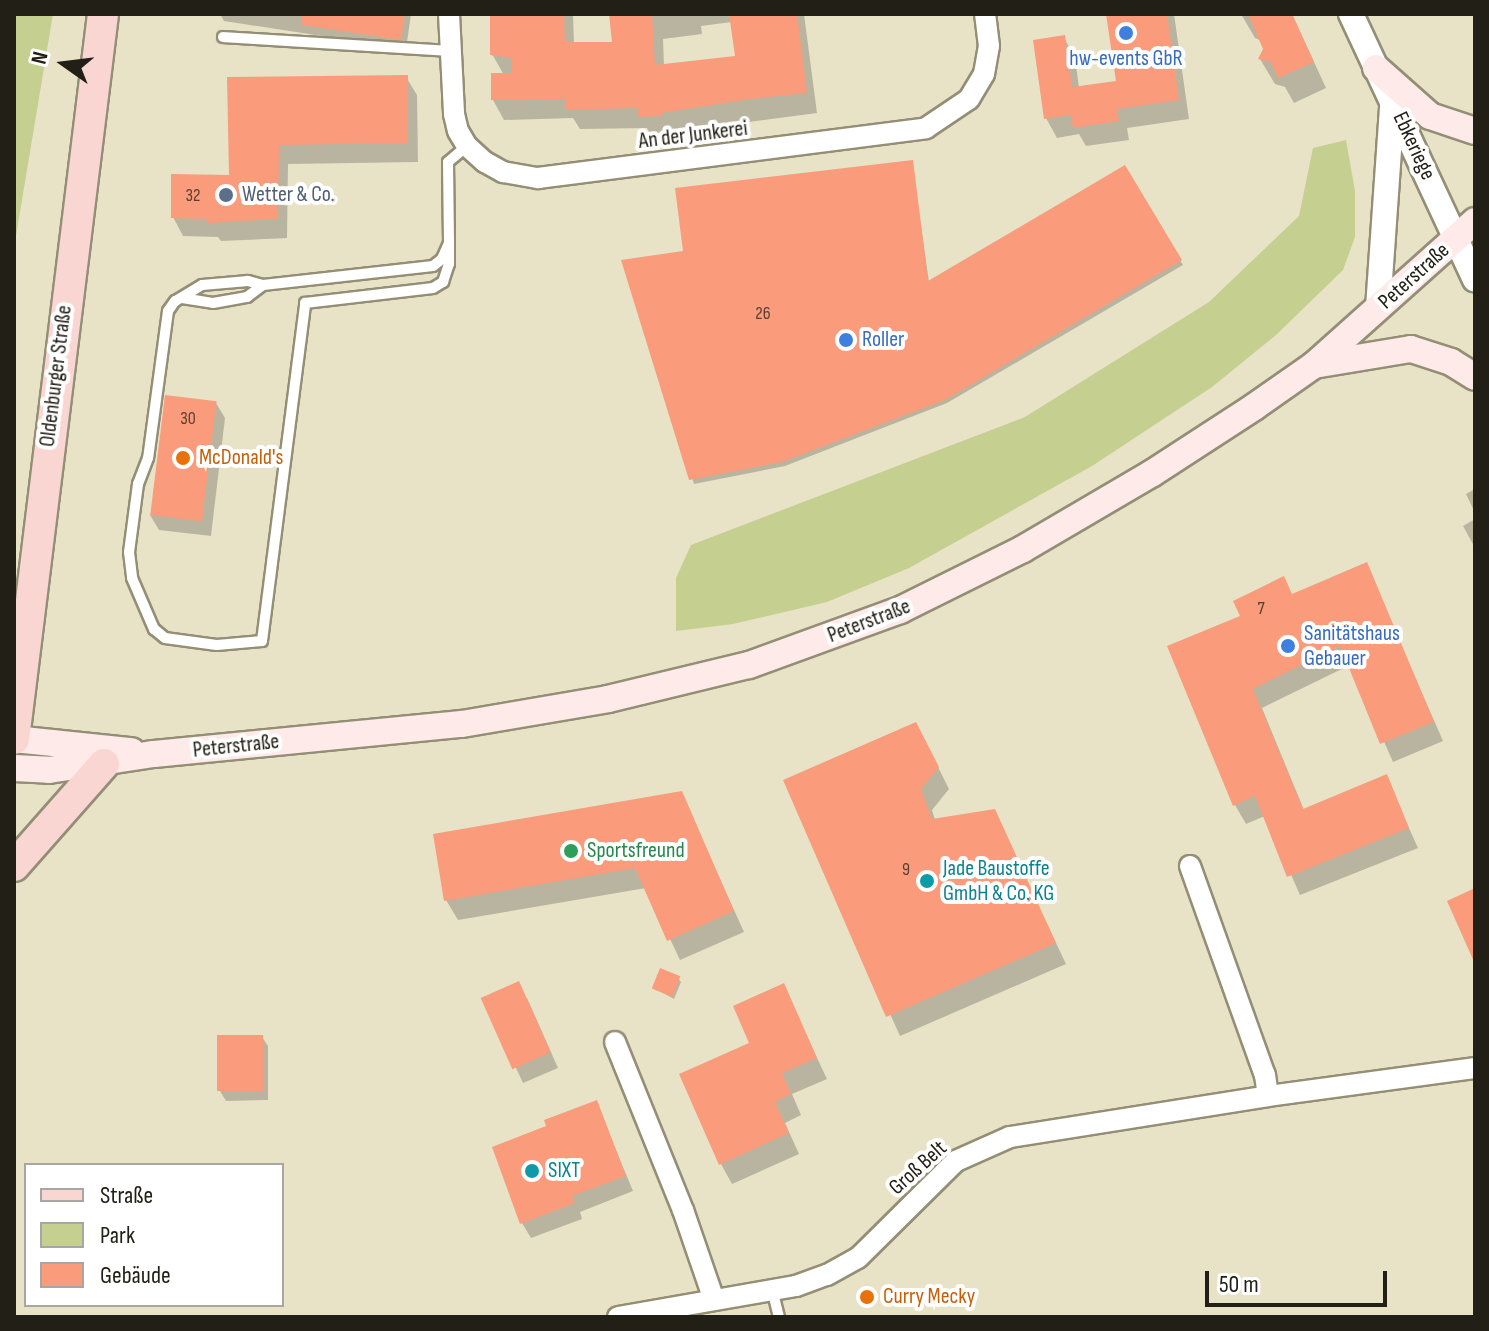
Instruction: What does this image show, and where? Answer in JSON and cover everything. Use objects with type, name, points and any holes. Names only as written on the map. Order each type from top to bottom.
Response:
[{"type":"main road","name":"Oldenburger Straße","points":[[14,739],[19,643],[103,14]]},
{"type":"main road","points":[[1376,68],[1430,116],[1475,131]]},
{"type":"main road","name":"Peterstraße","points":[[14,768],[49,770],[154,754],[462,724],[608,699],[749,665],[900,610],[1023,549],[1151,474],[1314,365],[1466,230]]},
{"type":"main road","points":[[1314,365],[1411,349],[1451,362],[1475,377]]},
{"type":"main road","name":"Peterstraße","points":[[14,739],[154,754]]},
{"type":"main road","points":[[14,866],[104,764]]},
{"type":"street","points":[[449,14],[454,114],[467,146]]},
{"type":"street","name":"An der Junkerei","points":[[467,146],[503,172],[538,178],[926,128],[969,99],[984,74],[989,46],[985,14]]},
{"type":"street","name":"Ebkeriege","points":[[1351,14],[1392,100],[1466,230],[1475,280]]},
{"type":"street","points":[[1378,308],[1392,100]]},
{"type":"street","points":[[1190,866],[1265,1075],[1268,1096]]},
{"type":"street","points":[[615,1042],[683,1210],[714,1300]]},
{"type":"street","name":"Groß Belt","points":[[618,1317],[772,1289],[827,1275],[858,1258],[956,1161],[985,1145],[1010,1137],[1268,1096],[1475,1068]]},
{"type":"lane","points":[[223,37],[450,51]]},
{"type":"lane","points":[[449,243],[442,259],[433,266],[263,285],[248,281],[202,285],[175,301],[168,311],[148,458],[138,484],[129,552],[132,578],[154,629],[165,638],[193,644],[262,641],[305,303],[433,288],[443,282],[448,273],[449,243],[448,162],[467,146]]},
{"type":"lane","points":[[182,298],[213,303],[247,297],[263,285]]},
{"type":"lane","points":[[772,1289],[779,1317]]},
{"type":"green space","points":[[14,14],[53,14],[14,248]]},
{"type":"green space","points":[[1346,140],[1355,191],[1355,237],[1343,270],[1276,335],[1212,387],[1092,466],[909,568],[827,602],[733,624],[676,631],[676,578],[691,545],[1025,417],[1209,302],[1299,216],[1313,148]]},
{"type":"building","points":[[302,14],[405,14],[401,40],[301,25]]},
{"type":"building","points":[[490,14],[564,14],[565,42],[612,42],[609,14],[652,14],[655,65],[735,56],[729,14],[797,14],[807,93],[638,117],[638,108],[566,110],[566,99],[491,100],[491,73],[511,73],[512,58],[490,55]]},
{"type":"building","points":[[1106,14],[1167,14],[1179,100],[1117,109],[1119,121],[1073,128],[1071,115],[1044,119],[1033,40],[1065,35],[1072,87],[1116,81]]},
{"type":"building","points":[[1248,14],[1292,14],[1314,62],[1278,78],[1271,62],[1258,59],[1263,49]]},
{"type":"building","points":[[408,75],[408,143],[279,145],[278,219],[208,223],[208,219],[171,218],[171,174],[229,175],[227,77]]},
{"type":"building","name":"Roller","points":[[913,160],[928,281],[1125,165],[1182,260],[945,400],[782,462],[689,480],[621,260],[683,251],[675,188]]},
{"type":"building","name":"McDonald's","points":[[165,395],[217,401],[202,521],[150,515]]},
{"type":"building","points":[[1367,562],[1434,722],[1380,744],[1340,646],[1253,689],[1303,809],[1387,774],[1409,828],[1287,877],[1255,796],[1233,806],[1167,646],[1240,616],[1233,601],[1284,576],[1292,594]]},
{"type":"building","name":"Jade Baustoffe GmbH & Co. KG","points":[[916,722],[939,767],[921,789],[932,819],[995,809],[1056,943],[886,1017],[783,780]]},
{"type":"building","name":"Sportsfreund","points":[[682,791],[734,911],[667,941],[635,868],[444,901],[433,834]]},
{"type":"building","points":[[1475,888],[1475,964],[1447,901]]},
{"type":"building","points":[[660,968],[680,976],[672,997],[652,988]]},
{"type":"building","points":[[519,981],[551,1052],[512,1069],[481,998]]},
{"type":"building","points":[[784,983],[817,1058],[782,1073],[791,1094],[775,1102],[789,1133],[719,1165],[679,1074],[749,1043],[733,1006]]},
{"type":"building","points":[[217,1035],[263,1035],[263,1091],[217,1091]]},
{"type":"building","points":[[597,1100],[626,1176],[572,1196],[575,1203],[520,1224],[492,1147],[546,1126],[544,1120]]},
{"type":"place","name":"hw-events GbR","points":[[1126,33]]},
{"type":"place","name":"Wetter & Co.","points":[[226,195]]},
{"type":"place","name":"Roller","points":[[846,340]]},
{"type":"place","name":"McDonald's","points":[[183,458]]},
{"type":"place","name":"Sanitätshaus Gebauer","points":[[1288,646]]},
{"type":"place","name":"Sportsfreund","points":[[571,851]]},
{"type":"place","name":"Jade Baustoffe GmbH & Co. KG","points":[[927,881]]},
{"type":"place","name":"SIXT","points":[[532,1171]]},
{"type":"place","name":"Curry Mecky","points":[[867,1297]]}]
